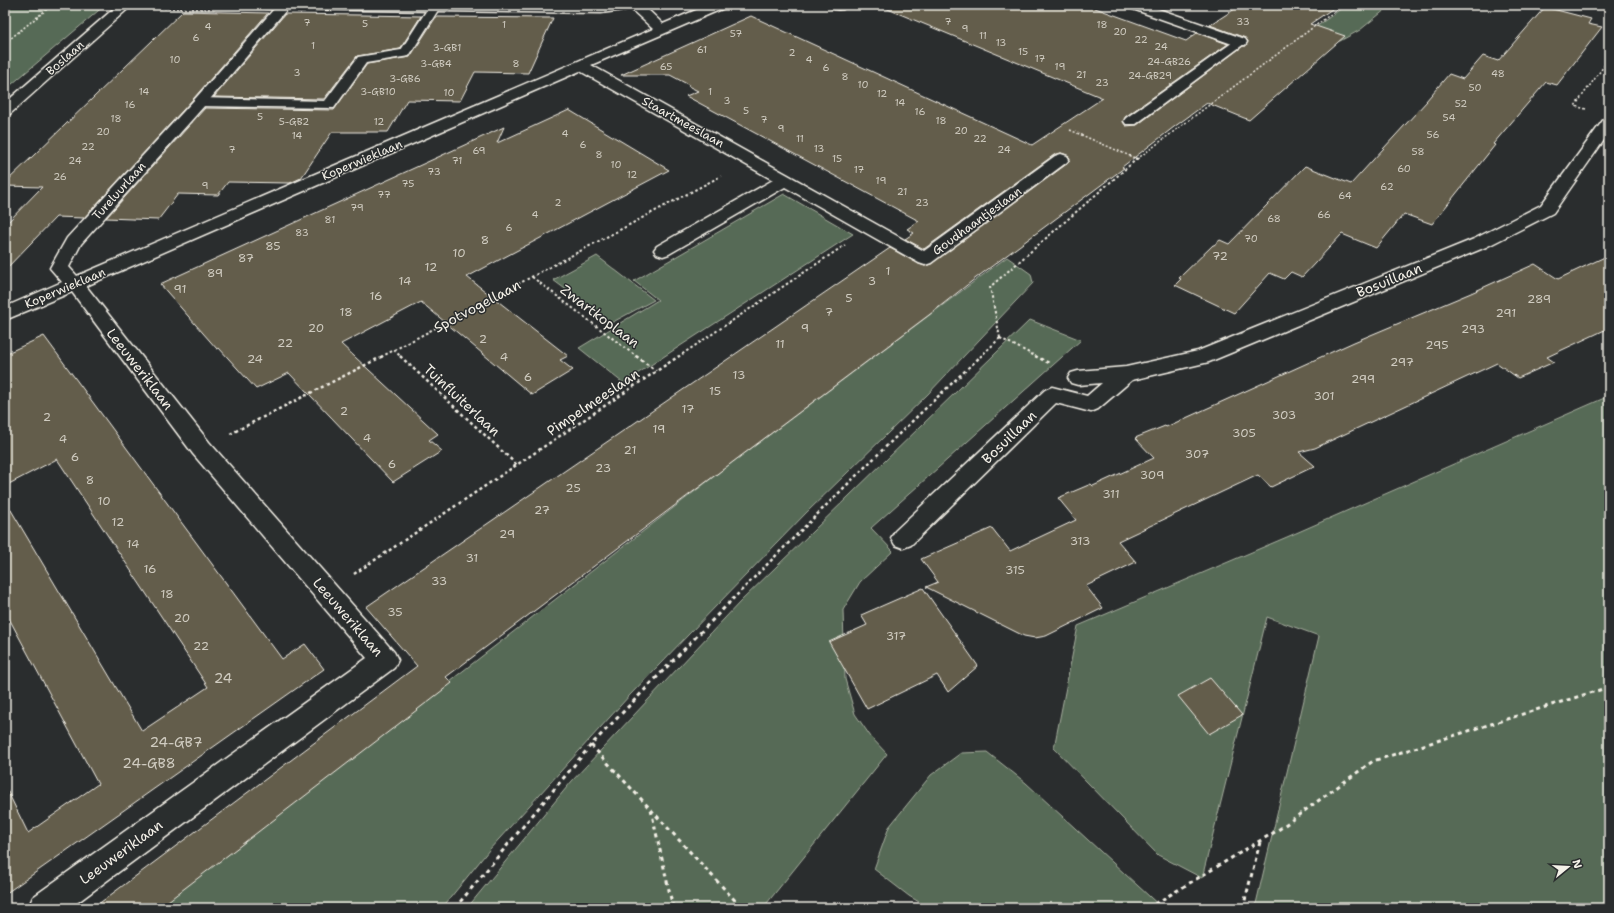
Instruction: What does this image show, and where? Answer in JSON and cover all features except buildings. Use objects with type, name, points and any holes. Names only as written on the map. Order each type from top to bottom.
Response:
[{"type":"street","points":[[267,5],[601,9],[630,5]]},
{"type":"street","name":"Tureluurlaan","points":[[75,284],[60,268],[73,242],[200,102],[284,5]]},
{"type":"street","points":[[635,5],[662,30]]},
{"type":"street","name":"Koperwieklaan","points":[[5,314],[719,5]]},
{"type":"street","points":[[1135,5],[1240,42]]},
{"type":"street","name":"Boslaan","points":[[5,111],[124,6]]},
{"type":"street","name":"Staartmeeslaan","points":[[580,65],[786,180]]},
{"type":"street","name":"Bosuillaan","points":[[1078,378],[1126,374],[1202,357],[1480,243],[1547,209],[1609,122]]},
{"type":"street","name":"Goudhaantjeslaan","points":[[786,180],[925,259],[1060,159]]},
{"type":"street","points":[[663,250],[786,180]]},
{"type":"street","name":"Leeuweriklaan","points":[[44,908],[385,660],[201,448],[75,284]]},
{"type":"street","name":"Bosuillaan","points":[[903,538],[1052,395],[1091,404],[1126,374]]},
{"type":"lane","points":[[200,102],[329,105],[362,60],[405,53],[434,8]]},
{"type":"lane","points":[[1131,121],[1240,42]]},
{"type":"path","points":[[5,43],[52,6],[124,6],[208,9],[221,5]]},
{"type":"path","points":[[1000,338],[990,287],[1137,159],[1343,5]]},
{"type":"path","points":[[1589,110],[1575,106],[1609,59]]},
{"type":"path","points":[[1070,130],[1137,159]]},
{"type":"path","name":"Spotvogellaan","points":[[201,448],[394,350],[751,160]]},
{"type":"path","name":"Pimpelmeeslaan","points":[[327,592],[871,228]]},
{"type":"path","name":"Zwartkoplaan","points":[[532,277],[656,372]]},
{"type":"path","points":[[1000,338],[1078,378]]},
{"type":"path","points":[[455,908],[591,745],[832,498],[910,421],[1000,338]]},
{"type":"path","name":"Tuinfluiterlaan","points":[[394,350],[517,465]]},
{"type":"path","points":[[1148,908],[1278,830],[1373,761],[1609,687]]},
{"type":"path","points":[[591,745],[740,908]]},
{"type":"path","points":[[651,810],[673,908]]},
{"type":"path","points":[[1243,908],[1260,841]]},
{"type":"green space","points":[[5,5],[105,5],[5,90]]},
{"type":"green space","points":[[1346,5],[1391,5],[1360,30],[1340,41],[1297,41]]},
{"type":"green space","points":[[784,194],[853,234],[623,383],[579,348],[658,300],[634,281]]},
{"type":"green space","points":[[597,256],[654,300],[611,323],[553,280]]},
{"type":"green space","points":[[1007,257],[1031,274],[1033,283],[928,394],[806,513],[630,695],[489,850],[442,908],[157,908],[721,471]]},
{"type":"green space","points":[[1030,320],[1081,340],[871,528],[893,551],[860,582],[843,610],[845,679],[855,714],[871,737],[887,754],[763,908],[467,908],[572,781],[740,602]]},
{"type":"green space","points":[[1609,396],[1609,908],[1255,908],[1319,636],[1267,617],[1202,878],[1158,855],[1054,748],[1078,626],[1287,537]]},
{"type":"green space","points":[[987,752],[1026,783],[1162,908],[929,908],[909,896],[874,869],[889,827],[931,775],[961,753]]}]
